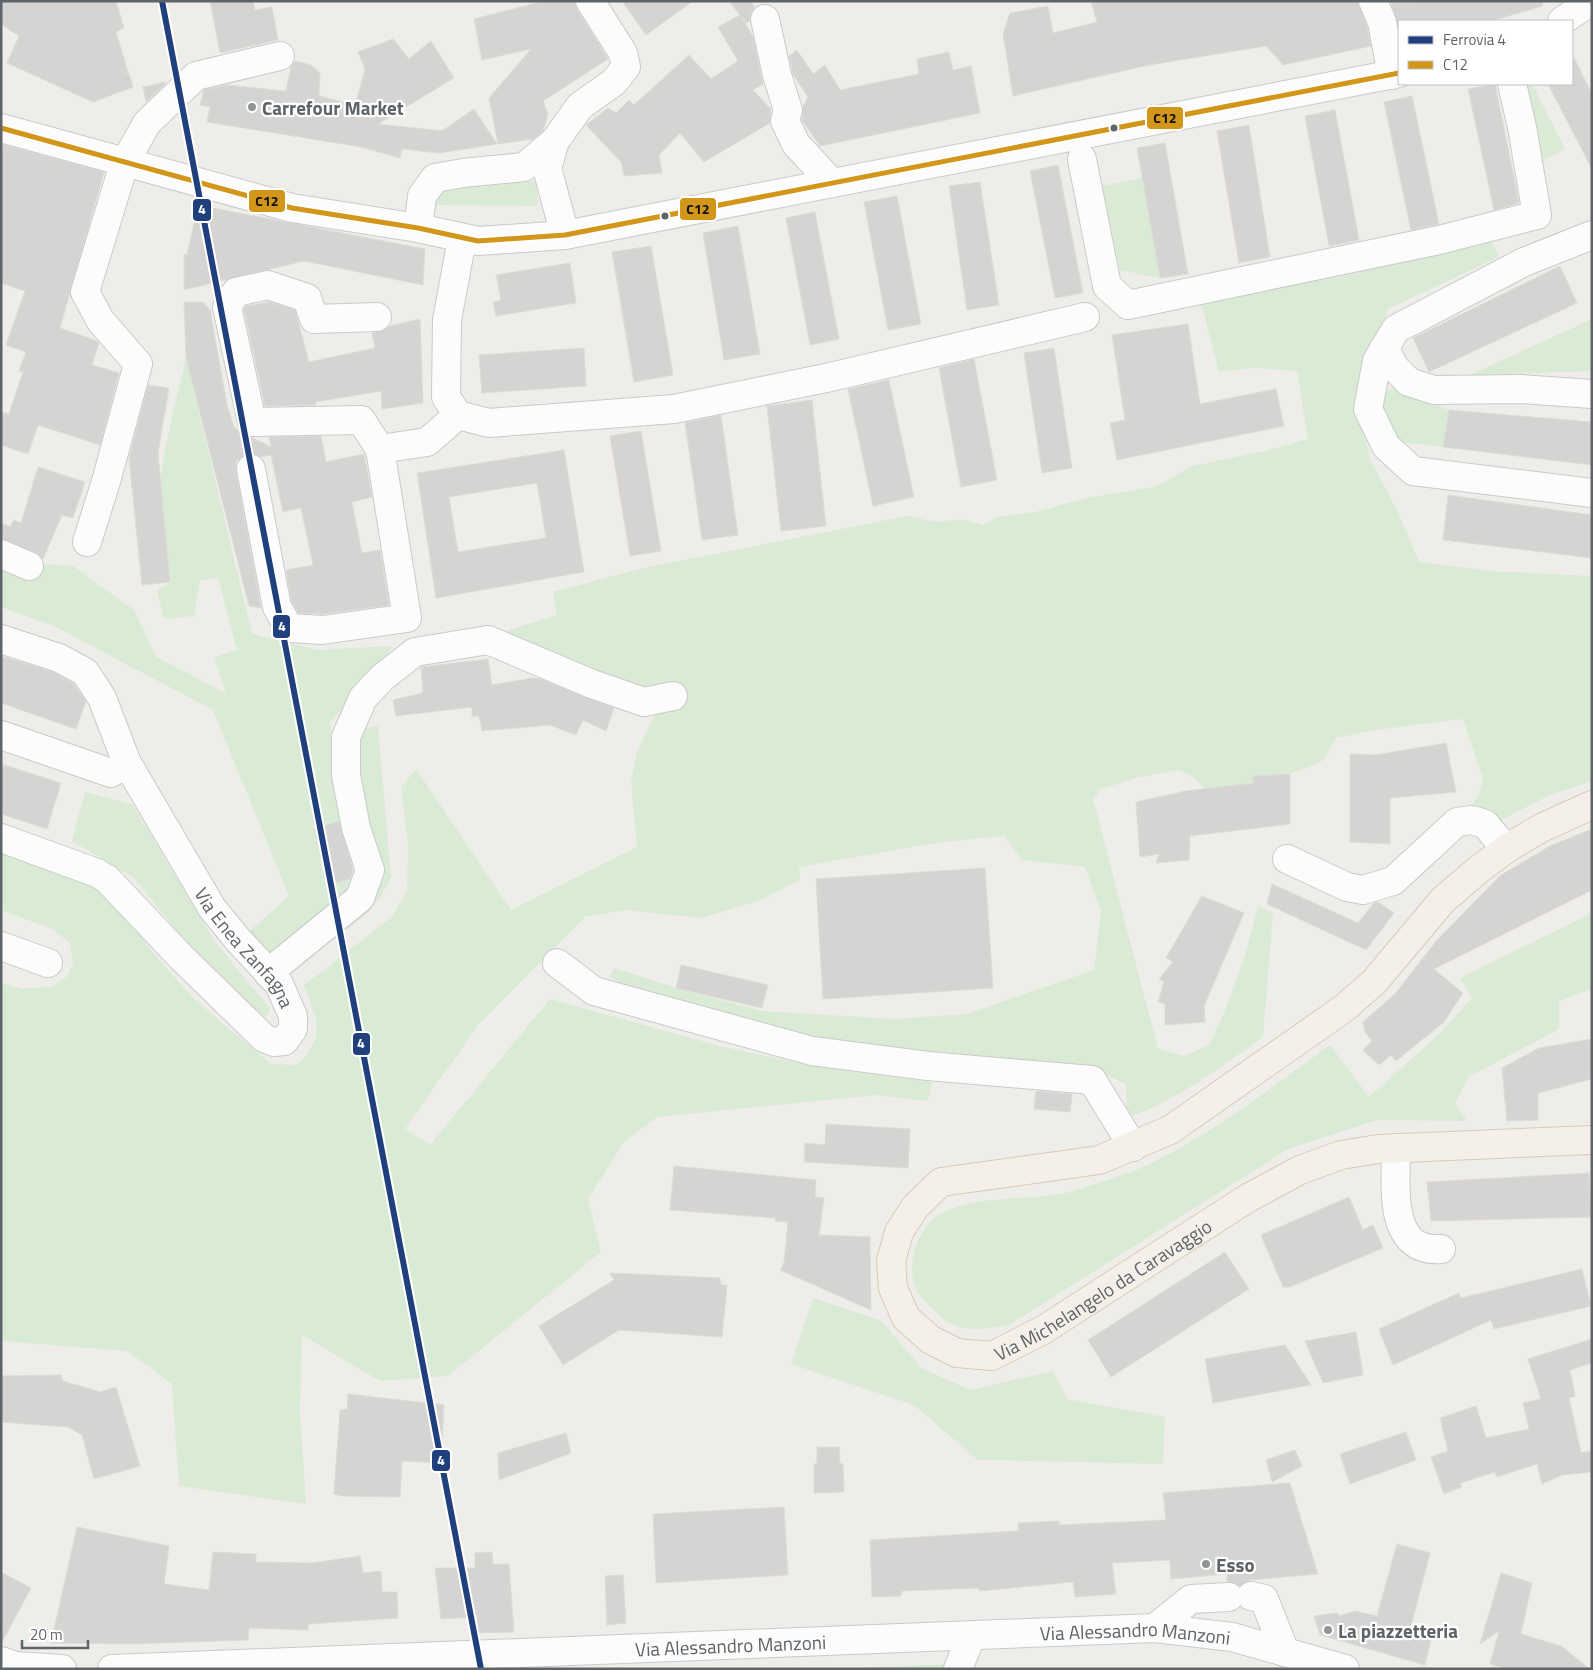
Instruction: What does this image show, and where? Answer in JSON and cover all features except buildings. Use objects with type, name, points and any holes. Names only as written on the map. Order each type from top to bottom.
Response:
[{"type":"main road","name":"Via Michelangelo da Caravaggio","points":[[1592,805],[1541,828],[1506,849],[1443,900],[1374,982],[1342,1010],[1170,1130],[1099,1160],[941,1182],[915,1207],[899,1232],[891,1261],[893,1288],[906,1318],[931,1340],[957,1353],[992,1356],[1043,1330],[1248,1198],[1300,1170],[1341,1155],[1396,1148],[1592,1140]]},
{"type":"street","points":[[418,228],[422,196],[435,178],[463,173],[524,168],[555,141],[580,106],[614,82],[626,67],[623,53],[590,1]]},
{"type":"street","points":[[1,128],[124,164],[292,208],[418,228],[478,240],[565,234],[1396,74],[1382,22],[1373,1]]},
{"type":"street","points":[[1563,20],[1591,1]]},
{"type":"street","points":[[765,19],[777,75],[795,105],[785,121],[796,144],[831,182]]},
{"type":"street","points":[[87,542],[107,478],[138,364],[100,320],[85,292],[124,164],[148,123],[196,76],[280,56]]},
{"type":"street","points":[[1082,159],[1107,286],[1128,305],[1439,240],[1536,215],[1522,127],[1512,85]]},
{"type":"street","points":[[555,141],[547,168],[565,234]]},
{"type":"street","points":[[1592,235],[1524,262],[1396,329],[1377,360],[1368,409],[1386,446],[1413,471],[1592,493]]},
{"type":"street","points":[[462,238],[447,320],[446,397],[458,415],[489,424],[674,409],[826,378],[1085,317]]},
{"type":"street","points":[[252,470],[277,607],[289,628],[323,630],[407,618],[380,449],[361,420],[252,422],[227,307],[236,292],[268,285],[307,298],[314,319],[377,317]]},
{"type":"street","points":[[1384,348],[1395,368],[1409,382],[1434,390],[1521,389],[1592,394]]},
{"type":"street","points":[[380,449],[427,442],[458,415]]},
{"type":"street","points":[[1,554],[29,566]]},
{"type":"street","name":"Via Enea Zanfagna","points":[[1,639],[59,658],[85,672],[102,698],[127,763],[212,908],[279,984],[294,1016],[293,1029],[284,1041],[274,1042],[264,1038],[97,872],[1,838]]},
{"type":"street","points":[[268,973],[360,898],[370,870],[356,828],[346,775],[346,737],[363,698],[383,677],[415,652],[488,640],[592,684],[644,702],[673,696]]},
{"type":"street","points":[[1,735],[110,773],[127,763]]},
{"type":"street","points":[[1287,859],[1348,887],[1363,890],[1379,887],[1393,881],[1457,822],[1472,820],[1485,824],[1506,849]]},
{"type":"street","points":[[1,946],[48,963]]},
{"type":"street","points":[[557,963],[594,991],[812,1051],[928,1066],[1092,1080],[1133,1146]]},
{"type":"street","points":[[1396,1148],[1396,1204],[1402,1227],[1412,1243],[1428,1250],[1441,1249]]},
{"type":"street","points":[[1155,1628],[1191,1599],[1240,1596],[1264,1599],[1285,1652]]},
{"type":"street","name":"Via Alessandro Manzoni","points":[[112,1669],[1155,1628],[1232,1637],[1345,1669]]},
{"type":"street","points":[[958,1669],[970,1636]]},
{"type":"street","points":[[1,1661],[15,1666],[62,1669]]},
{"type":"green space","points":[[1526,85],[1533,85],[1565,149],[1540,162]]},
{"type":"green space","points":[[490,176],[538,182],[537,206],[434,205],[437,183]]},
{"type":"green space","points":[[1142,178],[1160,278],[1120,270],[1101,186]]},
{"type":"green space","points":[[1491,239],[1499,257],[1388,309],[1358,409],[1371,461],[1398,512],[1419,562],[1490,571],[1592,576],[1592,781],[1548,796],[1499,821],[1469,811],[1479,794],[1483,779],[1463,719],[1376,730],[1336,738],[1324,760],[1285,776],[1207,791],[1195,778],[1179,770],[1136,778],[1101,789],[1093,799],[1158,1049],[1185,1056],[1210,1044],[1238,976],[1258,906],[1273,913],[1263,1037],[1181,1093],[1127,1118],[1126,1084],[1089,1067],[1026,1064],[865,1046],[780,1030],[627,989],[609,976],[615,968],[676,988],[762,1011],[895,1019],[967,1014],[1094,970],[1101,911],[1085,867],[1022,860],[1004,836],[941,842],[799,867],[800,880],[761,900],[701,918],[625,910],[585,917],[479,1024],[405,1129],[430,1145],[550,999],[720,1046],[798,1063],[932,1082],[928,1101],[876,1095],[657,1117],[624,1142],[588,1199],[601,1252],[448,1376],[380,1381],[302,1335],[300,1413],[306,1504],[179,1486],[172,1384],[127,1351],[1,1341],[1,983],[22,989],[53,986],[66,977],[73,965],[70,943],[52,929],[1,910],[1,841],[95,875],[154,954],[195,1000],[271,1064],[297,1065],[313,1045],[317,1027],[313,1009],[304,985],[391,918],[407,891],[408,846],[401,787],[416,769],[511,910],[637,847],[631,781],[637,752],[657,710],[491,636],[557,615],[553,592],[643,568],[907,516],[936,522],[961,519],[983,525],[997,517],[1035,512],[1091,497],[1155,487],[1193,466],[1265,451],[1308,439],[1297,371],[1256,368],[1219,371],[1201,303],[1345,276]]},
{"type":"green space","points":[[1592,319],[1592,371],[1470,375]]},
{"type":"green space","points":[[186,358],[252,634],[318,650],[391,646],[384,667],[330,722],[342,811],[340,821],[314,829],[330,884],[356,877],[352,887],[268,959],[245,935],[289,896],[213,710],[54,626],[1,607],[1,569],[40,564],[73,566],[134,610],[156,657],[226,693],[214,657],[237,650],[218,578],[200,580],[194,616],[164,619],[157,591],[170,582],[160,480],[166,444]]},
{"type":"green space","points":[[1394,387],[1449,410],[1443,447],[1401,442],[1383,420],[1379,397]]},
{"type":"green space","points":[[378,726],[391,878],[378,900],[364,916],[326,943],[376,856],[357,753],[362,729]]},
{"type":"green space","points":[[85,792],[132,804],[216,943],[271,1010],[261,1021],[181,936],[134,878],[72,841]]},
{"type":"green space","points":[[1592,913],[1592,989],[1559,1001],[1559,1029],[1469,1077],[1455,1103],[1467,1121],[1377,1120],[1288,1149],[1009,1325],[974,1329],[957,1326],[937,1314],[916,1289],[912,1270],[915,1250],[923,1231],[936,1217],[951,1209],[968,1204],[1057,1195],[1116,1177],[1149,1164],[1181,1148],[1225,1120],[1330,1045],[1369,1097],[1437,1036],[1472,998],[1460,978]]},
{"type":"green space","points":[[813,1298],[880,1320],[923,1369],[971,1390],[1053,1371],[1067,1399],[1165,1417],[1163,1464],[978,1460],[914,1405],[791,1364]]},
{"type":"green space","points":[[971,1663],[970,1669],[840,1669]]},
{"type":"rail line","name":"4","points":[[162,1],[481,1669]]},
{"type":"transit line","name":"C12","points":[[1,128],[292,208],[418,228],[478,241],[565,235],[1398,73]]},
{"type":"place","name":"Carrefour Market","points":[[252,107]]},
{"type":"place","name":"Esso","points":[[1206,1564]]},
{"type":"place","name":"La piazzetteria","points":[[1328,1630]]}]
